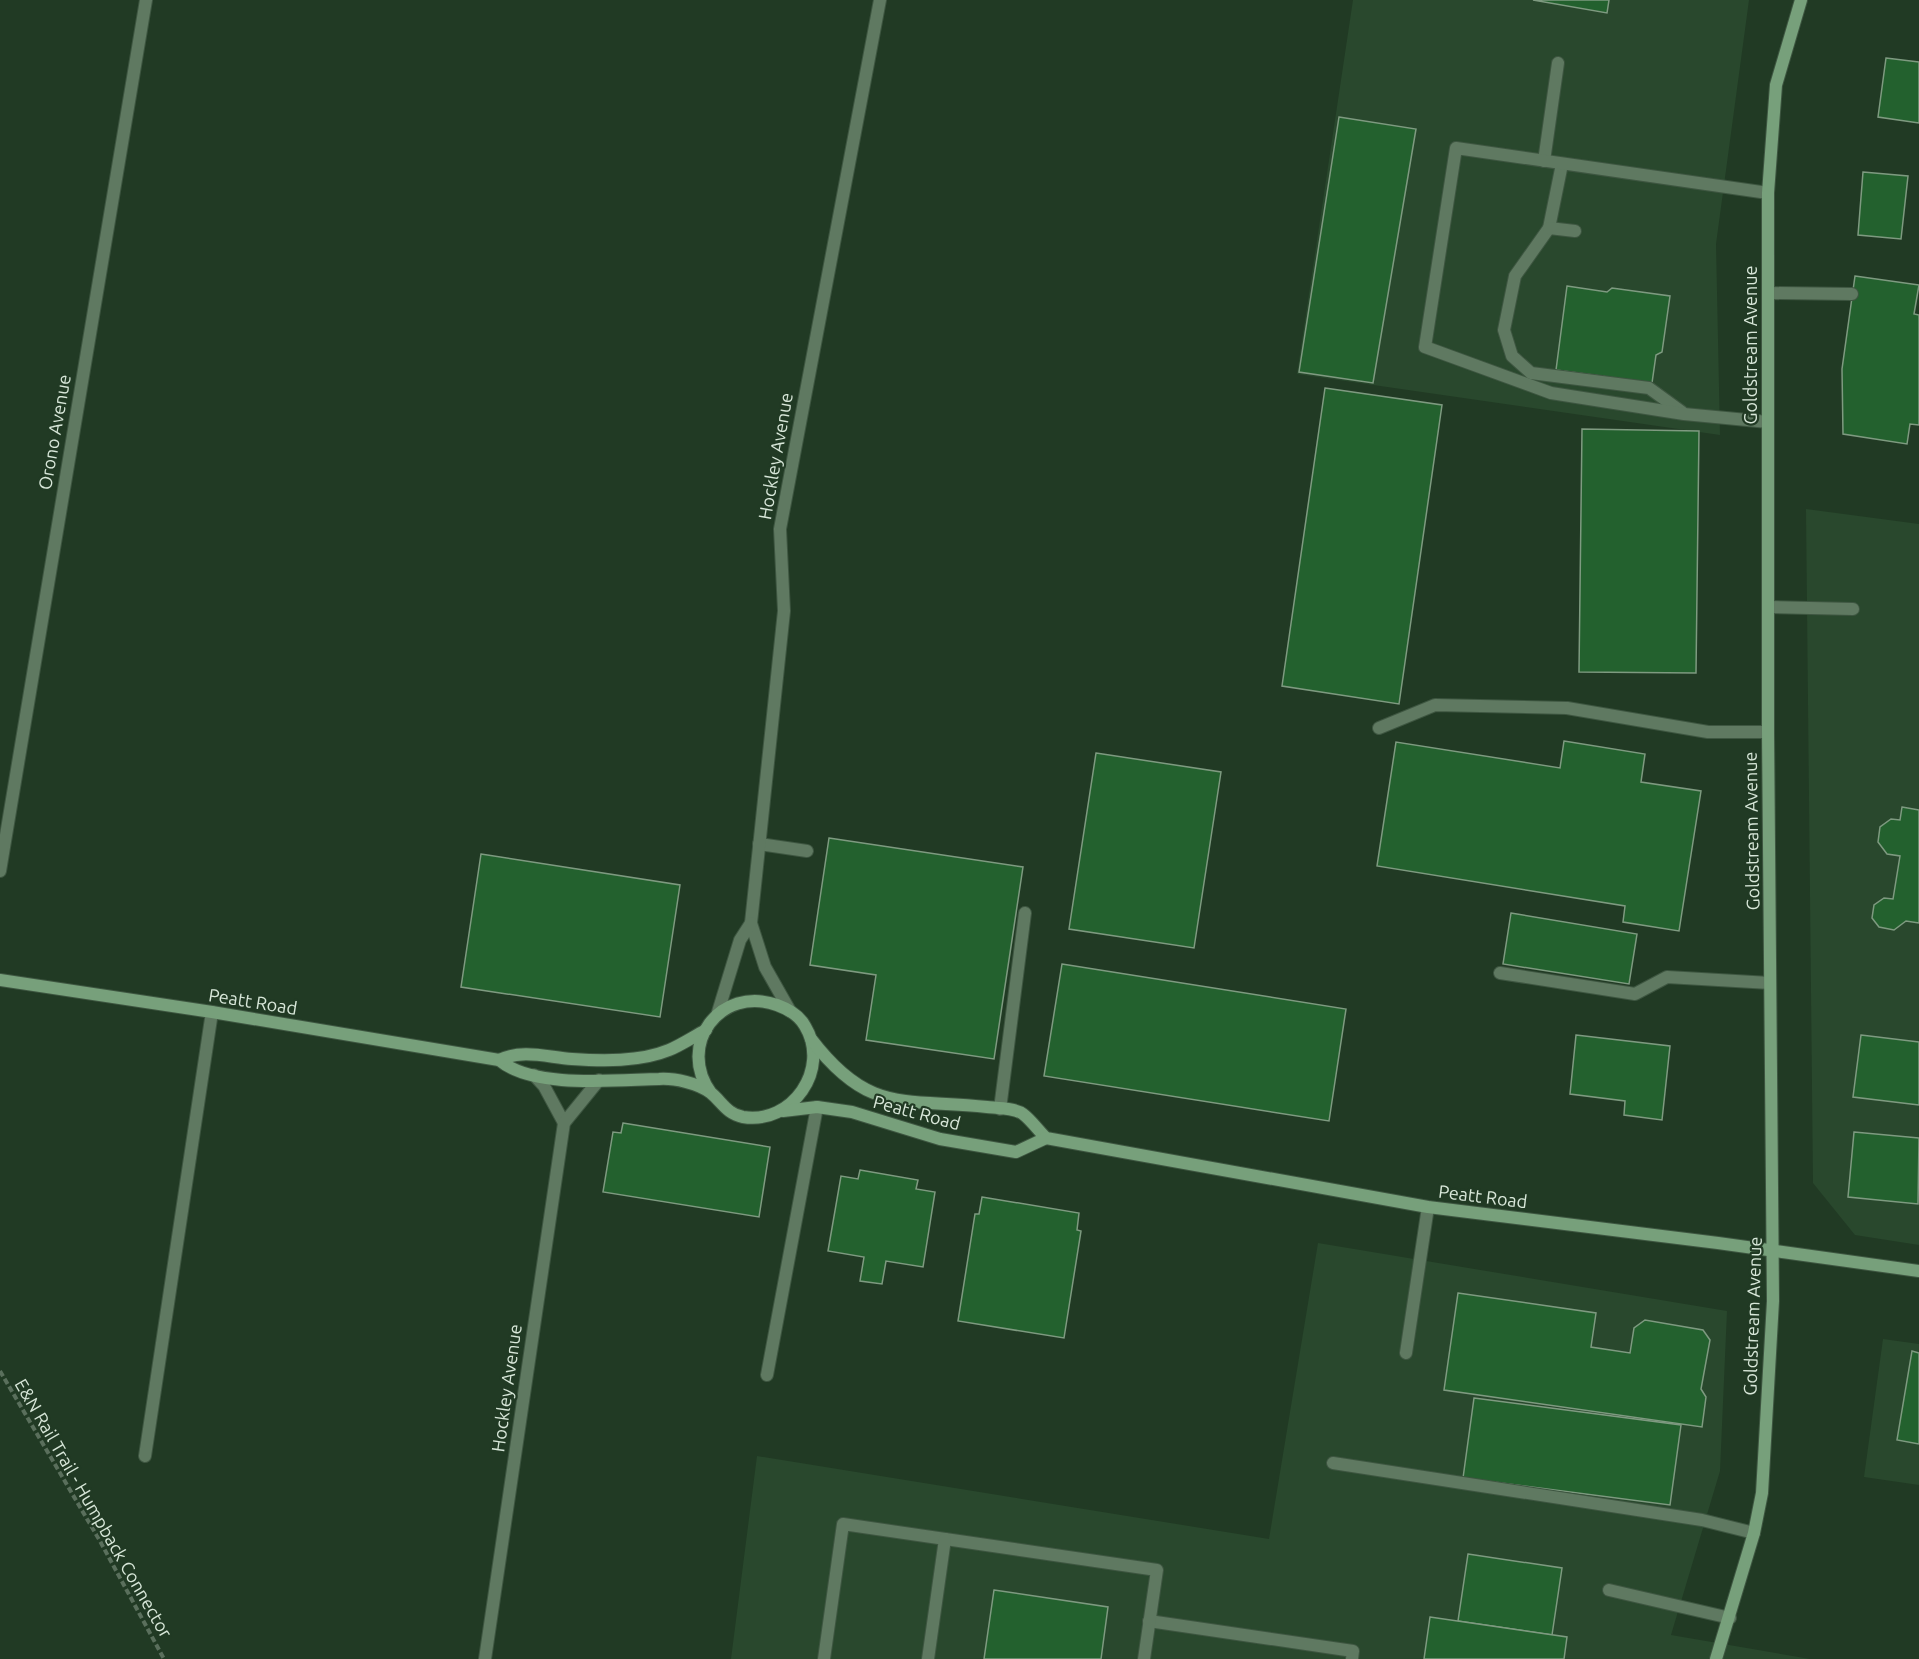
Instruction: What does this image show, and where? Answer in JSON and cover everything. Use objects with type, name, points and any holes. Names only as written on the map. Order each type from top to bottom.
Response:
[{"type":"street","name":"Orono Avenue","points":[[0,871],[146,0]]},
{"type":"street","name":"Hockley Avenue","points":[[790,1011],[765,967],[751,923],[784,611],[780,529],[880,0]]},
{"type":"street","name":"Goldstream Avenue","points":[[1716,1659],[1731,1618],[1754,1533],[1762,1493],[1773,1301],[1768,732],[1768,193],[1776,85],[1801,0]]},
{"type":"street","points":[[1544,161],[1558,63]]},
{"type":"street","points":[[1768,193],[1456,148],[1425,347],[1551,393],[1684,414],[1768,422]]},
{"type":"street","points":[[1562,164],[1549,228],[1515,276],[1504,330],[1512,356],[1531,373],[1648,388],[1684,414]]},
{"type":"street","points":[[1549,228],[1575,231]]},
{"type":"street","points":[[1768,293],[1852,294]]},
{"type":"street","points":[[1768,607],[1853,609]]},
{"type":"street","points":[[1379,728],[1436,705],[1567,708],[1708,732],[1768,732]]},
{"type":"street","points":[[759,844],[807,851]]},
{"type":"street","points":[[1000,1109],[1025,913]]},
{"type":"street","name":"Hockley Avenue","points":[[718,1012],[741,940],[751,923]]},
{"type":"street","points":[[1500,972],[1635,994],[1667,977],[1770,983]]},
{"type":"street","name":"Peatt Road","points":[[0,980],[212,1012],[499,1060],[509,1069],[534,1076],[599,1080],[675,1079],[711,1093]]},
{"type":"street","points":[[718,1012],[736,1003],[753,1000],[790,1011]]},
{"type":"street","name":"Peatt Road","points":[[790,1011],[805,1026],[811,1039],[837,1071],[890,1099],[1021,1113],[1046,1137],[1428,1207],[1919,1271]]},
{"type":"street","points":[[145,1456],[212,1012]]},
{"type":"street","name":"Peatt Road","points":[[718,1012],[705,1030],[699,1051],[699,1069],[711,1093],[734,1114],[757,1118],[791,1104],[807,1086],[813,1057],[811,1039]]},
{"type":"street","name":"Peatt Road","points":[[499,1060],[510,1054],[527,1053],[571,1059],[638,1058],[669,1050],[705,1030]]},
{"type":"street","points":[[534,1076],[544,1086],[564,1123],[599,1080]]},
{"type":"street","points":[[767,1375],[817,1107]]},
{"type":"street","name":"Peatt Road","points":[[776,1112],[817,1107],[852,1112],[939,1139],[1016,1152],[1046,1137]]},
{"type":"street","name":"Hockley Avenue","points":[[485,1659],[564,1123]]},
{"type":"street","points":[[1406,1353],[1428,1207]]},
{"type":"street","points":[[1333,1463],[1702,1520],[1754,1533]]},
{"type":"street","points":[[824,1659],[843,1524],[1156,1570],[1144,1659]]},
{"type":"street","points":[[928,1659],[945,1539]]},
{"type":"street","points":[[1609,1590],[1731,1618]]},
{"type":"street","points":[[1149,1621],[1353,1651],[1352,1659]]},
{"type":"path","name":"E&N Rail Trail - Humpback Connector","points":[[0,1371],[94,1531],[164,1659]]},
{"type":"shaded area","points":[[1353,0],[1749,0],[1716,244],[1720,435],[1297,374]]},
{"type":"shaded area","points":[[1806,509],[1919,524],[1919,1245],[1855,1235],[1813,1183]]},
{"type":"shaded area","points":[[1318,1243],[1727,1311],[1720,1471],[1671,1635],[1810,1659],[731,1659],[757,1456],[1269,1539]]},
{"type":"shaded area","points":[[1883,1339],[1919,1344],[1919,1485],[1864,1477]]},
{"type":"building","points":[[1533,0],[1609,0],[1607,13]]},
{"type":"building","points":[[1886,58],[1919,62],[1919,123],[1878,117]]},
{"type":"building","points":[[1339,117],[1416,129],[1373,383],[1299,372]]},
{"type":"building","points":[[1863,172],[1908,176],[1901,239],[1858,235]]},
{"type":"building","points":[[1855,276],[1919,285],[1914,314],[1919,315],[1919,425],[1910,424],[1907,444],[1843,434],[1842,369]]},
{"type":"building","points":[[1567,286],[1607,292],[1612,288],[1670,296],[1662,352],[1656,355],[1652,383],[1556,370]]},
{"type":"building","points":[[1325,388],[1442,405],[1399,704],[1282,686]]},
{"type":"building","points":[[1582,429],[1699,431],[1696,673],[1579,672]]},
{"type":"building","points":[[1564,741],[1645,754],[1641,782],[1701,791],[1679,931],[1623,922],[1625,906],[1377,866],[1396,742],[1560,768]]},
{"type":"building","points":[[1096,753],[1221,772],[1194,948],[1069,929]]},
{"type":"building","points":[[1902,807],[1919,810],[1919,923],[1906,921],[1894,930],[1879,927],[1872,918],[1874,905],[1884,898],[1893,899],[1900,856],[1887,854],[1878,842],[1880,827],[1891,819],[1900,820]]},
{"type":"building","points":[[829,838],[1023,867],[994,1059],[866,1040],[876,975],[810,965]]},
{"type":"building","points":[[481,854],[680,885],[660,1017],[461,987]]},
{"type":"building","points":[[1511,913],[1637,934],[1629,984],[1503,964]]},
{"type":"building","points":[[1062,964],[1346,1009],[1329,1121],[1044,1076]]},
{"type":"building","points":[[1576,1035],[1670,1046],[1662,1120],[1624,1115],[1625,1101],[1570,1094]]},
{"type":"building","points":[[1861,1035],[1919,1042],[1919,1105],[1853,1097]]},
{"type":"building","points":[[623,1123],[770,1147],[759,1217],[603,1192],[613,1132],[621,1133]]},
{"type":"building","points":[[1854,1132],[1919,1138],[1918,1204],[1848,1197]]},
{"type":"building","points":[[860,1170],[918,1180],[916,1189],[935,1192],[923,1267],[886,1261],[882,1284],[860,1281],[864,1257],[828,1251],[841,1176],[858,1179]]},
{"type":"building","points":[[982,1197],[1079,1213],[1077,1230],[1081,1231],[1064,1338],[958,1321],[975,1214],[979,1214]]},
{"type":"building","points":[[1458,1293],[1596,1313],[1591,1347],[1630,1353],[1634,1328],[1645,1320],[1703,1330],[1710,1340],[1701,1389],[1706,1397],[1702,1427],[1444,1390]]},
{"type":"building","points":[[1912,1351],[1919,1353],[1919,1444],[1897,1440]]},
{"type":"building","points":[[1474,1398],[1681,1425],[1670,1505],[1463,1478]]},
{"type":"building","points":[[1468,1554],[1562,1568],[1552,1635],[1458,1621]]},
{"type":"building","points":[[994,1590],[1108,1607],[1101,1659],[984,1659]]},
{"type":"building","points":[[1430,1617],[1567,1637],[1564,1659],[1424,1659]]}]
